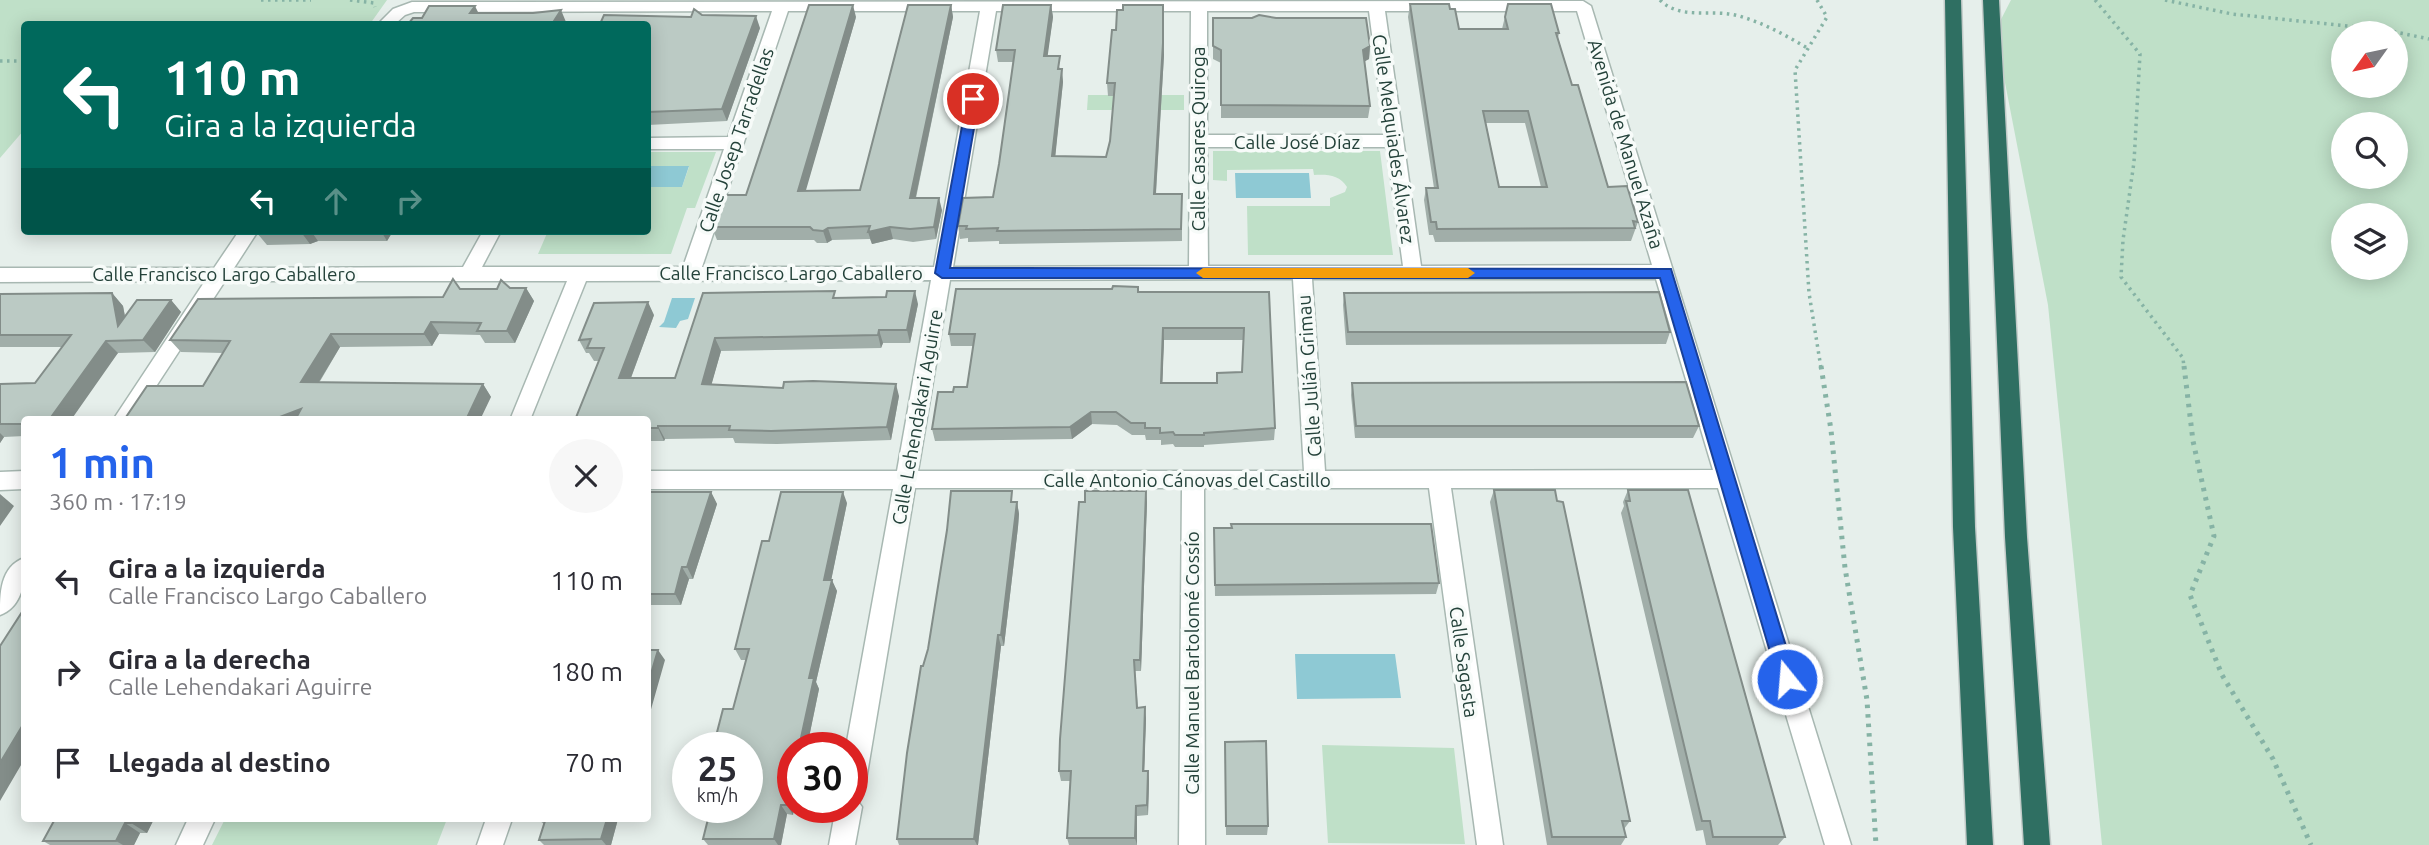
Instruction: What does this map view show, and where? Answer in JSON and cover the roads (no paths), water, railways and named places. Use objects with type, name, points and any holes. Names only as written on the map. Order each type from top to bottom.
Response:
[{"type":"highway","points":[[1953,0],[1964,527],[1980,845]]},
{"type":"highway","points":[[1991,0],[2016,537],[2037,845]]},
{"type":"street","name":"Calle Josep Tarradellas","points":[[690,273],[782,6]]},
{"type":"street","name":"Calle Lehendakari Aguirre","points":[[861,732],[989,6]]},
{"type":"street","name":"Calle Casares Quiroga","points":[[1198,273],[1199,6]]},
{"type":"street","points":[[381,18],[412,8],[1376,6]]},
{"type":"street","name":"Avenida de Manuel Azaña","points":[[1376,6],[1583,6],[1838,845]]},
{"type":"street","name":"Calle Melquiades Álvarez","points":[[1376,6],[1413,273]]},
{"type":"street","points":[[597,21],[605,7]]},
{"type":"street","name":"Calle José Díaz","points":[[1198,142],[1395,141]]},
{"type":"street","points":[[651,143],[735,143]]},
{"type":"street","points":[[126,416],[245,235]]},
{"type":"street","points":[[469,274],[490,235]]},
{"type":"street","name":"Calle Francisco Largo Caballero","points":[[0,275],[1666,272]]},
{"type":"street","points":[[522,416],[580,273]]},
{"type":"street","name":"Calle Julián Grimau","points":[[1302,273],[1315,480]]},
{"type":"street","name":"Calle Antonio Cánovas del Castillo","points":[[651,480],[1726,479]]},
{"type":"street","points":[[0,481],[21,480]]},
{"type":"street","name":"Calle Manuel Bartolomé Cossío","points":[[1192,845],[1193,480]]},
{"type":"street","name":"Calle Sagasta","points":[[1439,480],[1490,845]]},
{"type":"street","points":[[0,605],[21,573]]},
{"type":"street","points":[[189,845],[200,822]]},
{"type":"street","points":[[490,845],[498,822]]},
{"type":"street","points":[[842,845],[846,823]]},
{"type":"water","points":[[651,166],[689,166],[682,187],[651,187]]},
{"type":"water","points":[[1235,173],[1309,173],[1311,198],[1236,198]]},
{"type":"water","points":[[672,298],[695,298],[688,319],[680,321],[676,328],[659,327],[664,322]]},
{"type":"water","points":[[1295,654],[1395,654],[1401,698],[1297,699]]}]
